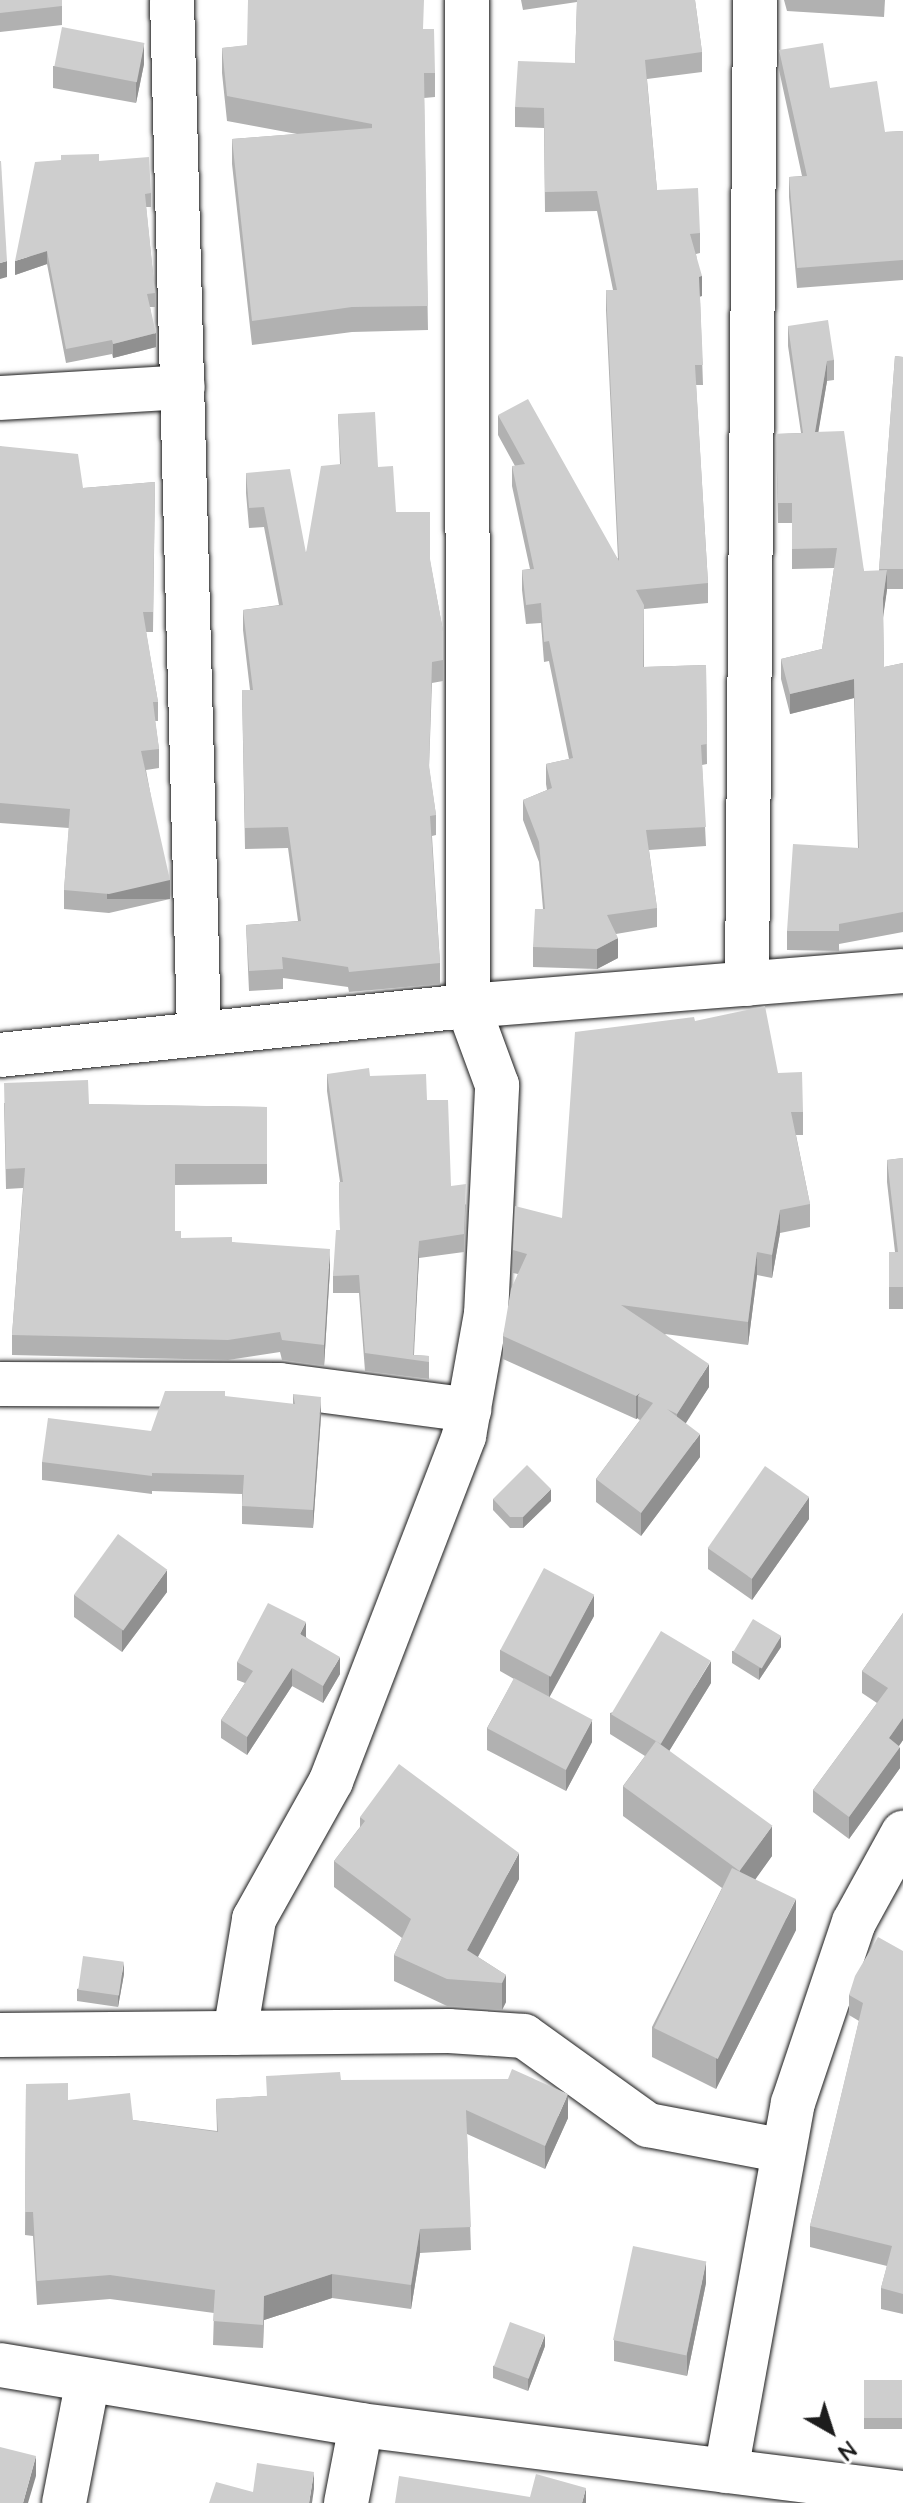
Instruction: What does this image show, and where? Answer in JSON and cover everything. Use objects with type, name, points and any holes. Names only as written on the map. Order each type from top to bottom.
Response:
[{"type":"street","points":[[172,0],[199,1032]]},
{"type":"street","points":[[235,2033],[254,1919],[331,1781],[464,1436],[486,1314],[497,1085],[468,1006],[467,0]]},
{"type":"street","points":[[747,984],[755,0]]},
{"type":"street","points":[[0,398],[183,387]]},
{"type":"street","points":[[0,1055],[468,1006],[903,971]]},
{"type":"street","points":[[0,1384],[280,1385],[469,1410]]},
{"type":"street","points":[[726,2471],[793,2103],[854,1922],[903,1833]]},
{"type":"street","points":[[0,2035],[449,2031],[524,2036],[648,2125],[784,2151]]},
{"type":"street","points":[[0,2365],[361,2425],[903,2493]]},
{"type":"street","points":[[64,2503],[88,2380]]},
{"type":"street","points":[[346,2503],[361,2425]]},
{"type":"building","points":[[0,0],[62,0],[62,6],[0,13]]},
{"type":"building","points":[[248,0],[424,0],[423,29],[434,29],[435,73],[424,73],[428,306],[352,307],[252,321],[232,139],[372,128],[372,124],[227,96],[222,48],[247,45]]},
{"type":"building","points":[[577,0],[695,0],[702,52],[645,60],[657,190],[698,188],[700,233],[690,234],[702,276],[699,277],[703,365],[695,365],[708,583],[636,590],[644,605],[643,667],[706,665],[707,744],[701,745],[706,827],[646,830],[657,908],[607,915],[618,938],[597,949],[533,947],[535,909],[545,909],[539,842],[523,800],[552,788],[546,764],[573,758],[549,641],[544,642],[541,603],[526,605],[522,570],[534,569],[512,466],[525,464],[498,415],[528,399],[619,561],[606,290],[617,290],[597,191],[545,192],[544,108],[515,107],[518,61],[575,63]]},
{"type":"building","points":[[62,27],[144,43],[137,82],[54,66]]},
{"type":"building","points":[[823,43],[830,88],[877,81],[885,132],[903,131],[903,260],[797,268],[789,177],[807,176],[779,50]]},
{"type":"building","points":[[99,154],[99,161],[149,157],[151,193],[145,194],[155,293],[147,294],[156,333],[113,344],[112,340],[66,349],[47,251],[15,261],[35,162],[61,160],[61,155]]},
{"type":"building","points":[[0,161],[7,261],[0,263]]},
{"type":"building","points":[[828,320],[834,360],[827,361],[815,432],[844,431],[864,571],[887,570],[883,598],[884,667],[903,663],[903,912],[839,924],[839,931],[787,931],[793,844],[859,848],[854,679],[790,694],[781,659],[822,649],[837,548],[792,549],[792,503],[778,503],[776,434],[803,433],[788,326]]},
{"type":"building","points":[[895,356],[903,357],[903,569],[879,569]]},
{"type":"building","points":[[375,412],[378,467],[393,466],[396,512],[430,512],[430,559],[443,631],[443,660],[432,662],[429,765],[436,815],[430,816],[440,963],[349,972],[348,967],[282,957],[283,969],[249,971],[246,925],[301,921],[288,827],[245,828],[242,690],[253,690],[243,610],[283,605],[264,507],[249,508],[246,473],[290,469],[306,553],[321,466],[341,464],[338,414]]},
{"type":"building","points":[[0,446],[78,454],[83,488],[155,482],[153,612],[143,612],[158,702],[153,702],[159,749],[141,751],[170,880],[109,894],[64,890],[70,809],[0,803]]},
{"type":"building","points":[[765,1006],[778,1073],[802,1072],[803,1112],[791,1112],[810,1204],[780,1210],[772,1255],[757,1252],[748,1322],[621,1305],[709,1364],[677,1414],[667,1409],[700,1434],[641,1513],[596,1479],[653,1403],[638,1396],[640,1393],[636,1396],[503,1336],[511,1289],[527,1254],[513,1250],[515,1206],[562,1218],[575,1032],[694,1017],[695,1021]]},
{"type":"building","points":[[369,1068],[370,1076],[426,1074],[427,1100],[448,1100],[451,1186],[466,1184],[464,1234],[419,1241],[413,1355],[429,1356],[429,1362],[365,1353],[359,1275],[333,1276],[336,1230],[340,1230],[339,1182],[343,1182],[327,1074]]},
{"type":"building","points":[[88,1080],[89,1104],[267,1107],[267,1164],[175,1164],[175,1231],[181,1231],[181,1238],[232,1237],[232,1242],[330,1249],[324,1345],[282,1340],[280,1332],[228,1340],[12,1335],[25,1168],[6,1169],[4,1083]]},
{"type":"building","points":[[903,1158],[903,1287],[889,1287],[889,1252],[898,1252],[887,1160]]},
{"type":"building","points":[[165,1391],[225,1391],[225,1396],[295,1404],[293,1394],[321,1397],[313,1510],[242,1506],[244,1475],[152,1473],[152,1476],[42,1462],[48,1418],[151,1431]]},
{"type":"building","points":[[527,1465],[551,1489],[523,1517],[510,1517],[493,1499]]},
{"type":"building","points":[[765,1466],[809,1497],[752,1579],[708,1548]]},
{"type":"building","points":[[118,1534],[167,1570],[123,1631],[74,1595]]},
{"type":"building","points":[[544,1568],[594,1595],[551,1677],[500,1650]]},
{"type":"building","points":[[268,1603],[306,1622],[300,1634],[340,1657],[323,1686],[292,1668],[247,1737],[221,1720],[253,1671],[237,1662]]},
{"type":"building","points":[[903,1613],[903,1718],[889,1738],[900,1747],[849,1817],[813,1790],[888,1688],[862,1671]]},
{"type":"building","points":[[753,1619],[781,1636],[762,1669],[733,1652]]},
{"type":"building","points":[[661,1631],[711,1661],[661,1744],[611,1714]]},
{"type":"building","points":[[514,1678],[593,1720],[566,1770],[487,1728]]},
{"type":"building","points":[[656,1741],[772,1826],[740,1871],[623,1786]]},
{"type":"building","points":[[399,1764],[519,1853],[467,1950],[506,1975],[502,1983],[447,1979],[394,1955],[411,1919],[334,1861],[365,1821],[360,1817]]},
{"type":"building","points":[[732,1868],[796,1899],[718,2059],[654,2028]]},
{"type":"building","points":[[878,1937],[903,1951],[903,2294],[881,2288],[892,2246],[810,2226],[863,2003],[849,1995],[855,1976]]},
{"type":"building","points":[[83,1956],[124,1962],[119,1995],[78,1990]]},
{"type":"building","points":[[512,2069],[568,2094],[545,2146],[466,2110],[471,2227],[420,2229],[411,2285],[332,2274],[264,2296],[263,2325],[213,2321],[215,2290],[110,2275],[37,2281],[33,2212],[25,2212],[26,2084],[68,2083],[68,2100],[130,2093],[133,2120],[218,2132],[216,2099],[267,2096],[266,2076],[340,2072],[341,2080],[508,2079]]},
{"type":"building","points":[[633,2246],[706,2262],[686,2355],[613,2340]]},
{"type":"building","points":[[510,2322],[545,2335],[529,2379],[494,2366]]},
{"type":"building","points":[[864,2380],[902,2380],[902,2418],[864,2418]]},
{"type":"building","points":[[0,2447],[36,2456],[23,2503],[0,2503]]},
{"type":"building","points":[[257,2463],[314,2472],[309,2503],[209,2503],[216,2482],[253,2492]]},
{"type":"building","points":[[536,2474],[586,2488],[582,2503],[395,2503],[399,2476],[530,2497]]}]
